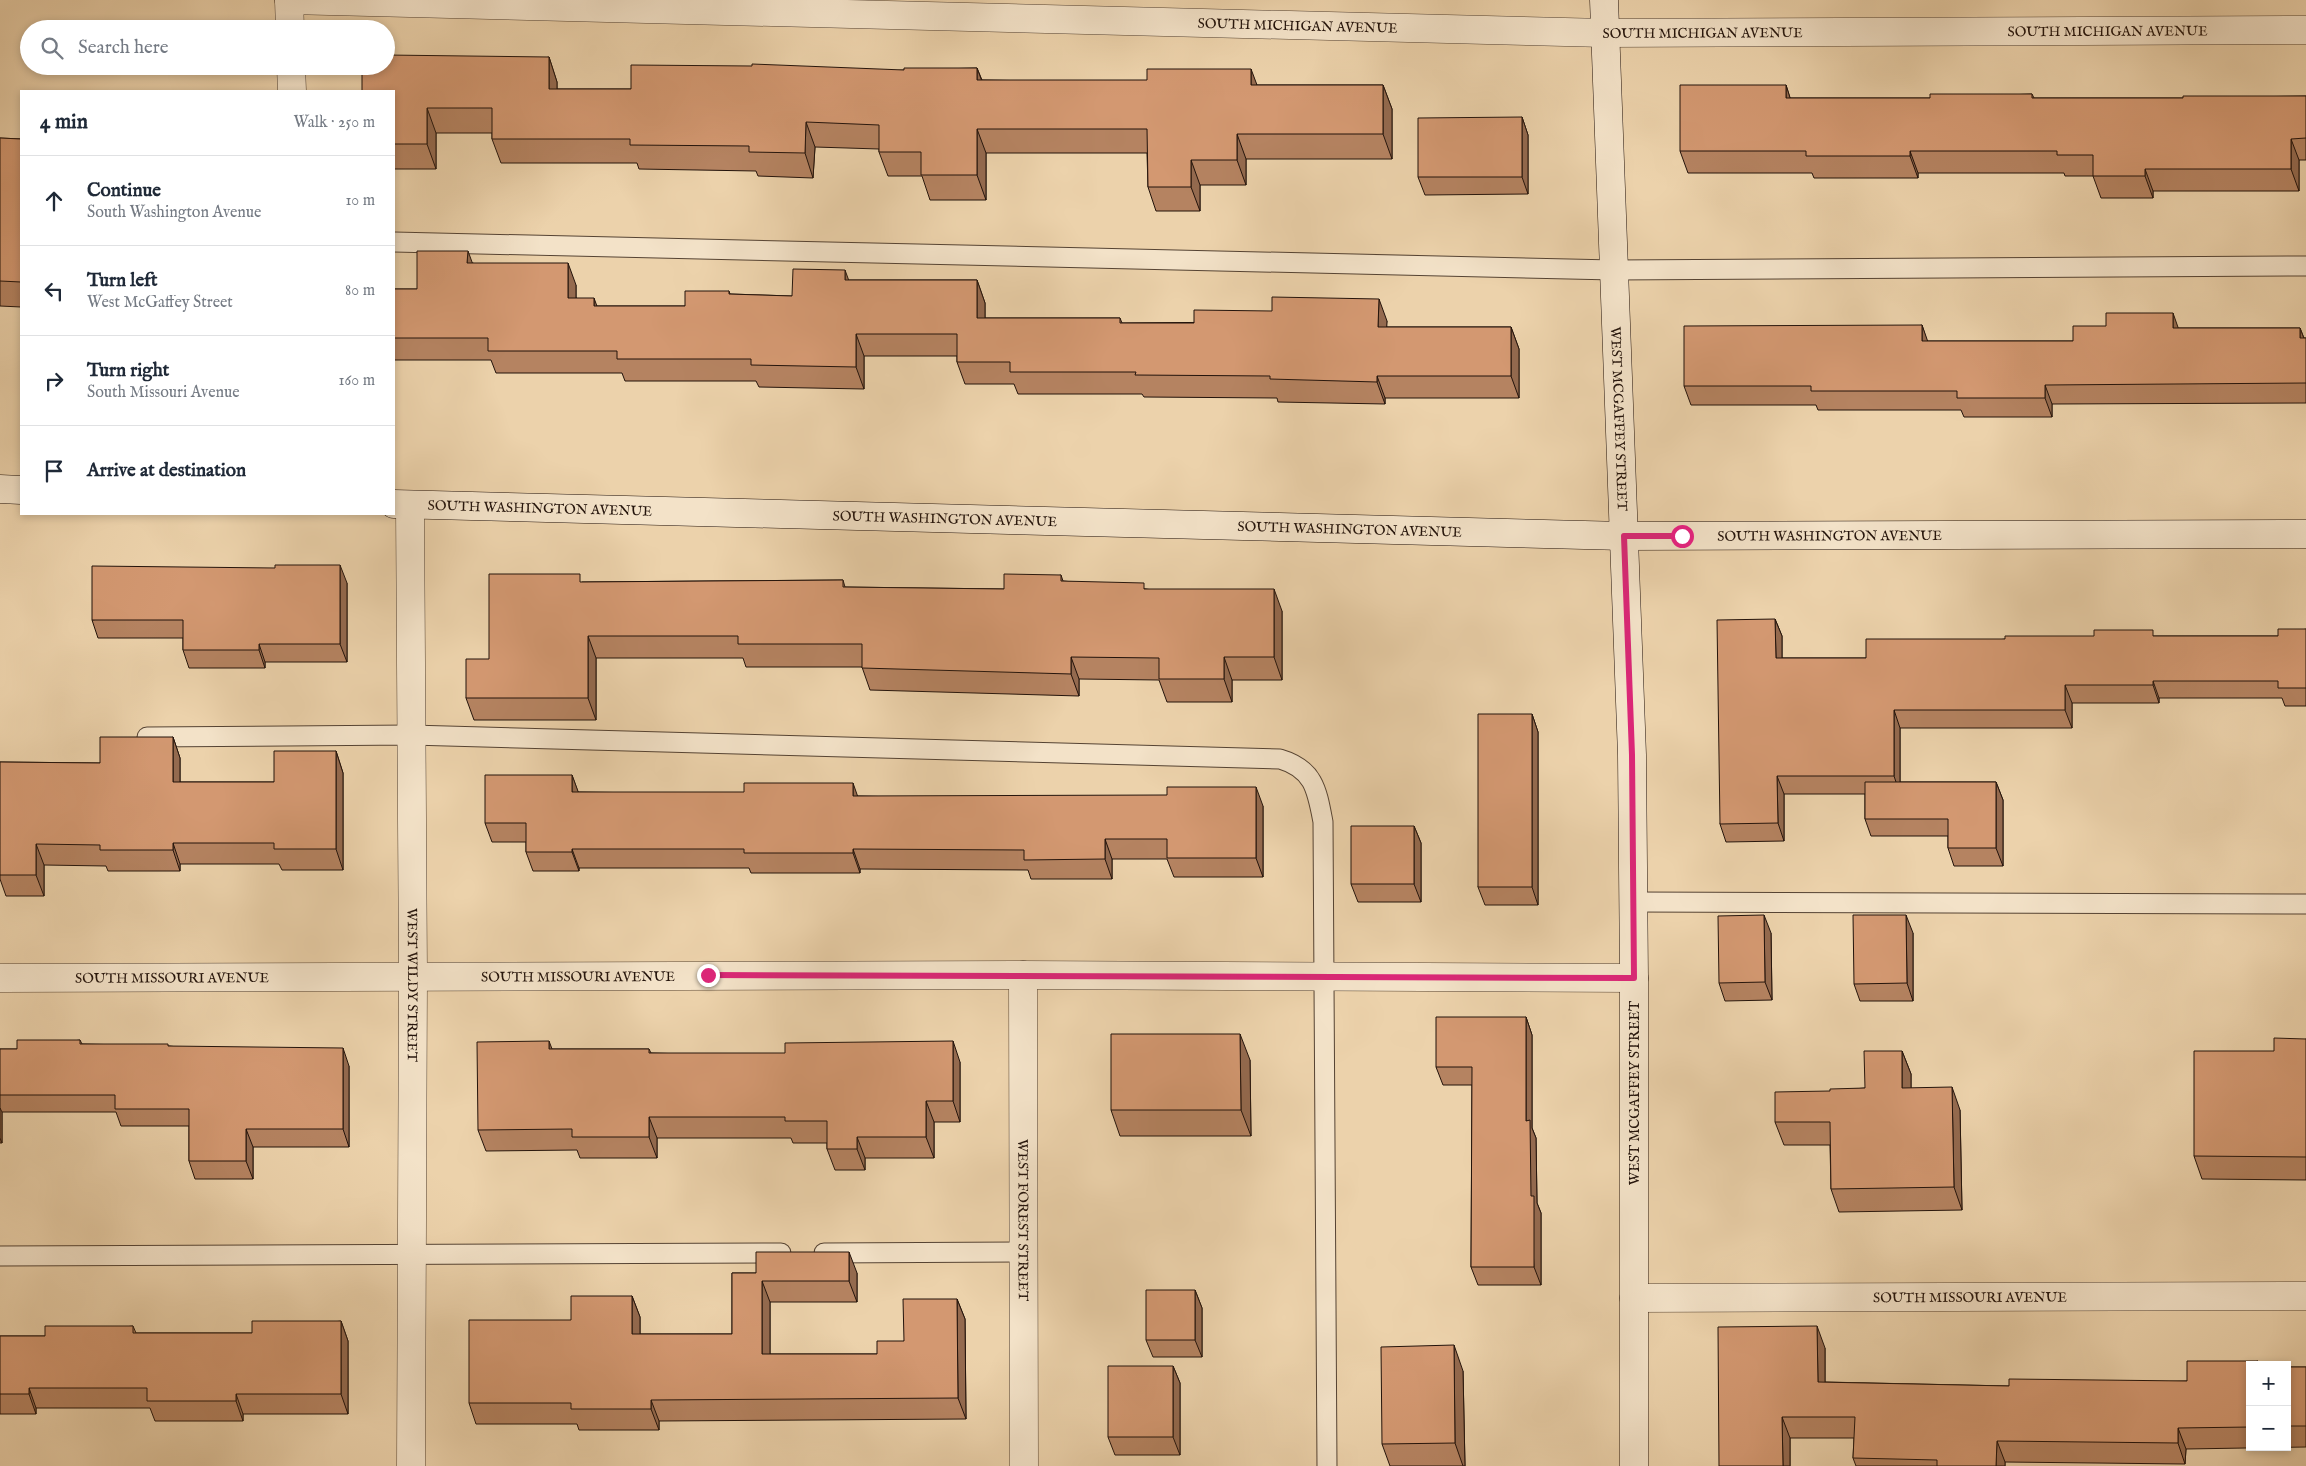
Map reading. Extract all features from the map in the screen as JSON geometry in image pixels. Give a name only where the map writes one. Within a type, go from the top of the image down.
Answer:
[{"type":"street","name":"SOUTH MICHIGAN AVENUE","points":[[289,0],[1604,33],[2306,30]]},
{"type":"street","points":[[289,0],[290,20]]},
{"type":"street","name":"WEST MCGAFFEY STREET","points":[[1604,0],[1631,726],[1634,902],[1634,1466]]},
{"type":"street","points":[[291,75],[292,90]]},
{"type":"street","points":[[0,489],[20,490]]},
{"type":"street","name":"SOUTH WASHINGTON AVENUE","points":[[402,505],[1624,536],[2306,534]]},
{"type":"street","name":"WEST WILDY STREET","points":[[402,505],[411,735],[413,976],[411,1466]]},
{"type":"street","name":"SOUTH MISSOURI AVENUE","points":[[0,978],[1023,975],[1634,978]]},
{"type":"street","name":"WEST FOREST STREET","points":[[1023,975],[1024,1466]]},
{"type":"street","name":"SOUTH MISSOURI AVENUE","points":[[1634,1298],[2306,1296]]},
{"type":"lane","points":[[395,242],[1614,270],[2306,266]]},
{"type":"lane","points":[[126,737],[411,735],[1280,758],[1303,768],[1318,796],[1323,822],[1327,1466]]},
{"type":"lane","points":[[1634,902],[2306,904]]},
{"type":"lane","points":[[0,1256],[1024,1252]]},
{"type":"building","points":[[395,55],[549,57],[549,89],[631,89],[631,65],[752,66],[752,64],[904,70],[904,68],[977,68],[977,80],[1147,80],[1147,69],[1251,69],[1251,85],[1383,85],[1383,134],[1237,134],[1237,160],[1191,160],[1191,187],[1148,187],[1147,129],[977,129],[977,175],[921,175],[921,152],[879,152],[879,125],[806,122],[805,153],[749,152],[749,146],[630,145],[630,139],[492,139],[492,108],[427,108],[427,144],[395,144],[395,90],[362,90],[362,75],[395,75]]},
{"type":"building","points":[[1680,85],[1786,85],[1786,98],[1930,98],[1930,94],[2032,94],[2032,98],[2306,96],[2306,138],[2291,139],[2291,169],[2145,169],[2145,176],[2093,176],[2093,155],[2057,155],[2057,151],[1910,151],[1910,156],[1806,156],[1806,151],[1680,151]]},
{"type":"building","points":[[1522,117],[1522,177],[1418,177],[1418,118]]},
{"type":"building","points":[[0,138],[20,139],[20,282],[0,281]]},
{"type":"building","points":[[417,251],[468,251],[467,263],[568,263],[568,298],[594,298],[594,306],[685,306],[685,291],[729,291],[729,294],[792,296],[793,269],[845,270],[845,280],[977,280],[977,318],[1120,318],[1120,323],[1194,323],[1194,310],[1272,311],[1272,297],[1379,299],[1378,327],[1511,327],[1511,376],[1377,376],[1377,382],[1270,379],[1270,376],[1135,375],[1136,372],[1010,372],[1010,362],[957,362],[957,334],[856,334],[856,367],[751,365],[751,359],[617,359],[617,351],[488,351],[488,338],[395,338],[395,289],[417,289]]},
{"type":"building","points":[[2106,313],[2173,313],[2173,328],[2300,328],[2300,338],[2306,338],[2306,383],[2045,385],[2045,398],[1957,398],[1957,391],[1811,391],[1811,386],[1684,386],[1684,326],[1922,325],[1922,341],[2073,341],[2073,326],[2106,326]]},
{"type":"building","points":[[275,565],[340,565],[340,644],[259,644],[259,650],[183,650],[183,620],[92,620],[92,566],[275,568]]},
{"type":"building","points":[[489,574],[580,574],[580,582],[843,580],[843,587],[1004,589],[1004,574],[1061,575],[1061,581],[1144,583],[1144,589],[1274,589],[1274,657],[1224,657],[1224,679],[1159,679],[1159,658],[1071,657],[1071,674],[862,668],[862,644],[738,644],[738,636],[588,636],[588,698],[466,698],[466,659],[489,659]]},
{"type":"building","points":[[1775,619],[1776,658],[1866,658],[1866,639],[2005,639],[2005,636],[2094,636],[2094,630],[2153,630],[2153,636],[2278,636],[2278,629],[2306,629],[2306,688],[2278,688],[2278,681],[2153,681],[2153,685],[2065,685],[2065,710],[1894,710],[1894,776],[1777,776],[1778,823],[1720,824],[1717,620]]},
{"type":"building","points":[[1478,714],[1532,714],[1532,887],[1478,887]]},
{"type":"building","points":[[100,737],[173,737],[173,782],[274,782],[274,751],[336,751],[336,849],[274,849],[274,843],[173,843],[173,850],[100,850],[100,845],[36,844],[36,875],[0,875],[0,762],[100,763]]},
{"type":"building","points":[[485,775],[572,775],[572,792],[744,792],[744,783],[853,783],[853,796],[1167,795],[1167,787],[1256,787],[1256,858],[1167,858],[1167,839],[1105,839],[1105,859],[1024,860],[1024,850],[853,849],[853,853],[744,853],[744,849],[572,849],[572,852],[526,852],[526,823],[485,823]]},
{"type":"building","points":[[1865,782],[1996,782],[1996,848],[1948,848],[1948,819],[1865,819]]},
{"type":"building","points":[[1351,826],[1414,826],[1414,884],[1351,884]]},
{"type":"building","points":[[1764,915],[1765,982],[1719,983],[1718,916]]},
{"type":"building","points":[[1853,915],[1906,915],[1907,983],[1854,984]]},
{"type":"building","points":[[1436,1017],[1526,1017],[1526,1121],[1530,1120],[1531,1196],[1534,1196],[1534,1267],[1471,1267],[1472,1067],[1436,1067]]},
{"type":"building","points":[[1111,1034],[1240,1034],[1241,1110],[1111,1110]]},
{"type":"building","points":[[2274,1038],[2306,1039],[2306,1157],[2194,1156],[2194,1051],[2274,1051]]},
{"type":"building","points":[[17,1040],[80,1040],[80,1044],[343,1048],[343,1129],[246,1129],[246,1161],[189,1161],[189,1109],[115,1109],[115,1095],[0,1095],[0,1049],[17,1049]]},
{"type":"building","points":[[549,1041],[549,1049],[649,1049],[649,1053],[785,1053],[785,1043],[953,1041],[953,1101],[926,1101],[926,1137],[857,1137],[857,1149],[827,1149],[827,1121],[785,1121],[785,1117],[649,1117],[649,1137],[572,1137],[572,1129],[478,1130],[477,1042]]},
{"type":"building","points":[[1864,1051],[1902,1051],[1902,1088],[1952,1087],[1954,1187],[1831,1189],[1830,1122],[1775,1122],[1775,1092],[1865,1088]]},
{"type":"building","points":[[756,1252],[849,1252],[849,1281],[762,1281],[762,1354],[877,1354],[877,1341],[904,1341],[903,1299],[957,1299],[958,1398],[651,1400],[651,1409],[571,1409],[571,1403],[469,1403],[469,1320],[571,1320],[571,1296],[632,1296],[632,1334],[732,1334],[732,1273],[756,1273]]},
{"type":"building","points":[[1146,1290],[1195,1290],[1195,1340],[1146,1340]]},
{"type":"building","points":[[252,1321],[341,1321],[341,1394],[236,1394],[236,1401],[147,1401],[147,1388],[29,1388],[29,1394],[0,1394],[0,1336],[45,1336],[45,1326],[133,1326],[133,1333],[252,1333]]},
{"type":"building","points":[[1817,1326],[1818,1382],[2009,1386],[2009,1379],[2187,1381],[2187,1361],[2246,1361],[2246,1427],[2178,1428],[2178,1443],[1997,1441],[1996,1466],[1937,1466],[1937,1460],[1853,1458],[1855,1417],[1782,1417],[1783,1466],[1719,1466],[1718,1327]]},
{"type":"building","points":[[1454,1345],[1455,1443],[1382,1444],[1381,1347]]},
{"type":"building","points":[[1108,1366],[1173,1366],[1173,1437],[1108,1437]]},
{"type":"building","points":[[2291,1367],[2306,1367],[2306,1426],[2291,1426]]},
{"type":"route","points":[[708,975],[1634,978],[1632,755],[1624,536],[1682,536]]}]
